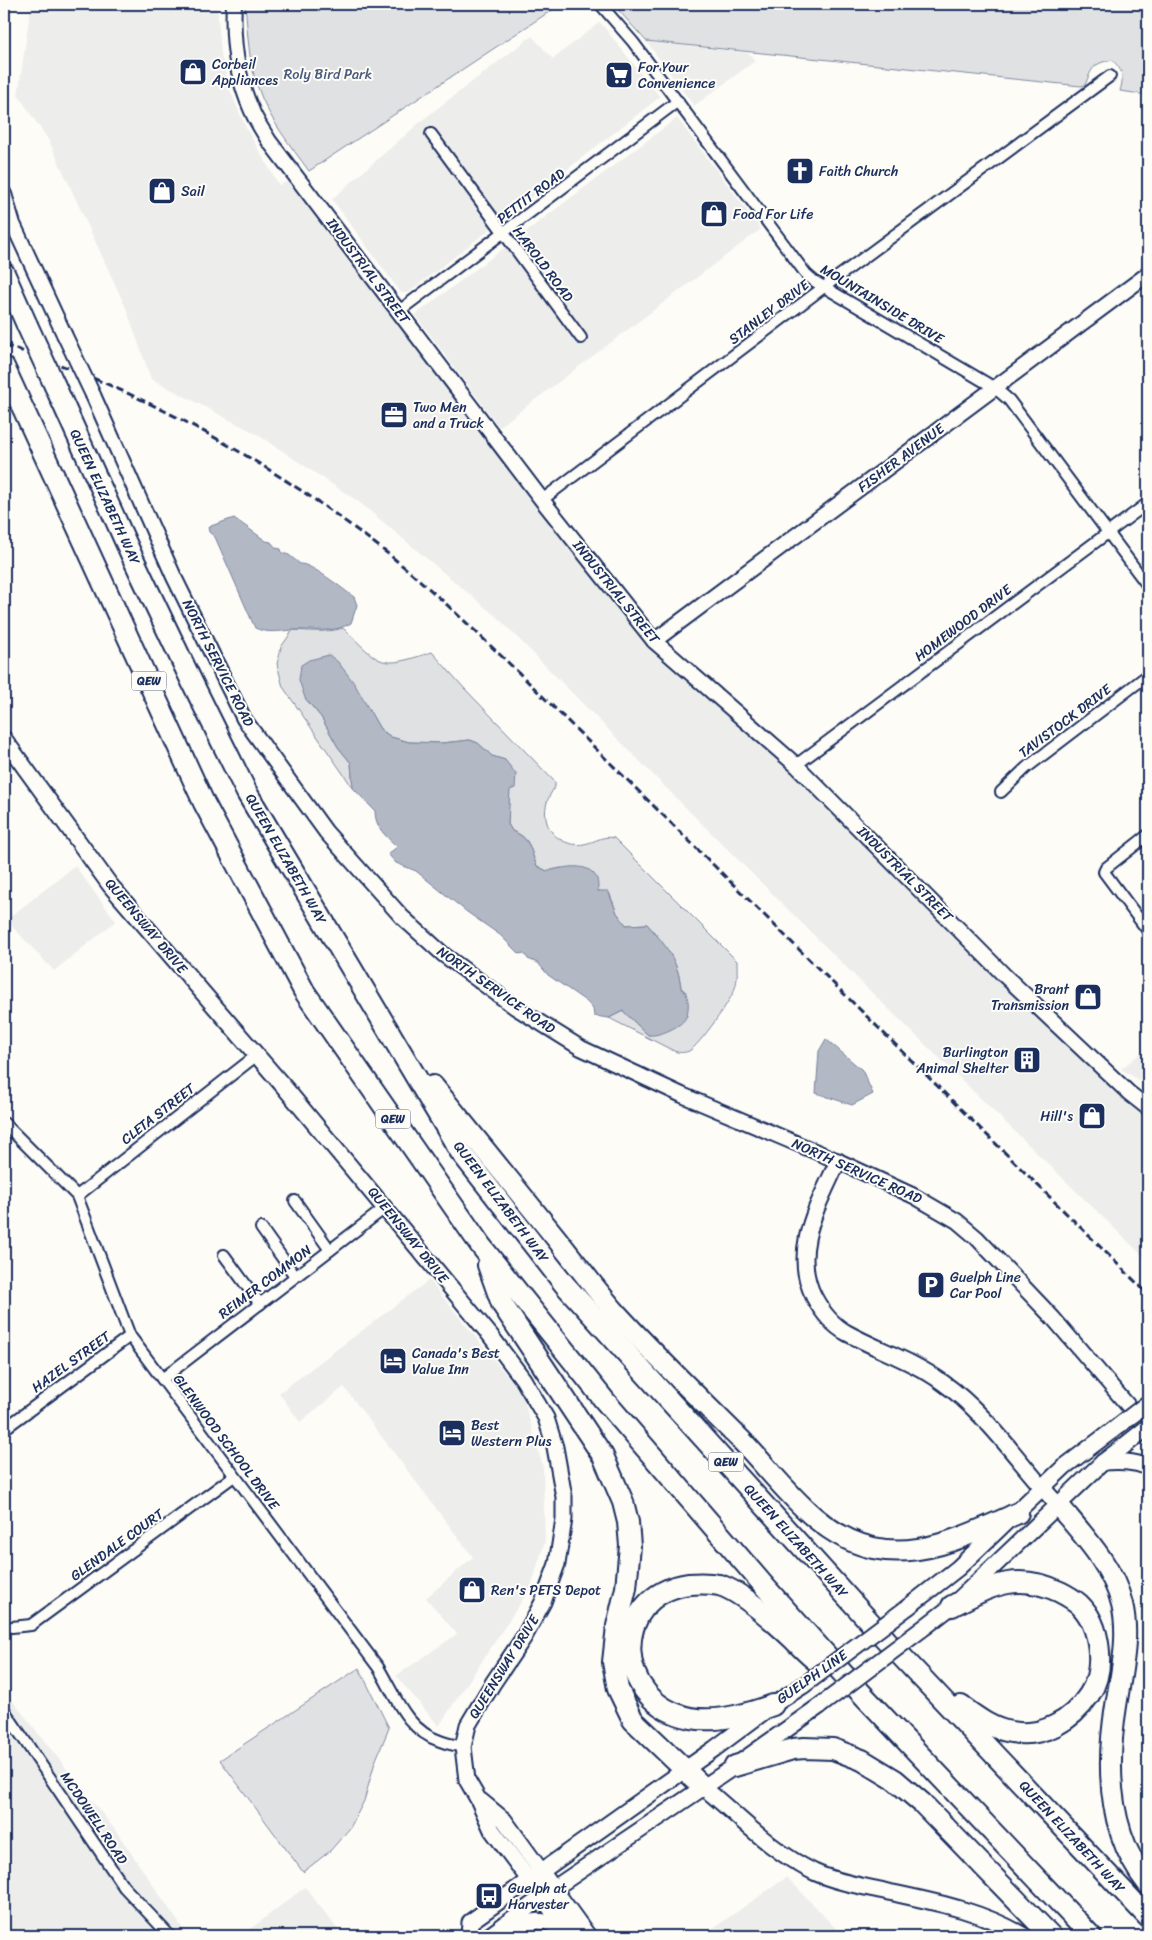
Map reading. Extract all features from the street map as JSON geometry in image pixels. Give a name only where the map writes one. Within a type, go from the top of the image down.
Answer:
[{"type":"highway","name":"QUEEN ELIZABETH WAY","points":[[4,273],[131,554],[247,793],[460,1152],[565,1285],[888,1642],[1148,1917]]},
{"type":"highway","name":"QEW","points":[[4,367],[204,804],[304,991],[481,1246],[605,1401],[759,1580],[846,1677],[1091,1936]]},
{"type":"highway","points":[[352,970],[412,1060],[616,1313],[749,1448],[797,1502],[826,1527],[846,1538],[873,1548],[907,1551],[969,1535],[1018,1513]]},
{"type":"highway","points":[[481,1246],[502,1304],[602,1456],[624,1502],[630,1546],[626,1588],[617,1626],[613,1662],[618,1689],[634,1720],[703,1787]]},
{"type":"highway","points":[[1059,1506],[1086,1538],[1102,1561],[1115,1584],[1122,1605],[1124,1651],[1112,1740],[1112,1799],[1127,1850],[1148,1884]]},
{"type":"highway","points":[[773,1705],[726,1718],[692,1719],[672,1714],[649,1699],[635,1677],[630,1656],[631,1636],[638,1617],[647,1603],[660,1593],[681,1586],[704,1582],[722,1586],[754,1606],[814,1659],[846,1677]]},
{"type":"highway","points":[[888,1642],[960,1705],[983,1722],[1011,1732],[1034,1733],[1051,1728],[1071,1715],[1089,1695],[1097,1675],[1099,1645],[1089,1618],[1079,1604],[1067,1595],[1044,1584],[1008,1583],[983,1591],[952,1606]]},
{"type":"highway","points":[[735,1766],[792,1749],[804,1748],[833,1749],[862,1760],[895,1780],[922,1803],[1052,1936]]},
{"type":"main road","name":"QUEENSWAY DRIVE","points":[[4,739],[110,885],[257,1055],[490,1336],[531,1392],[546,1418],[555,1447],[564,1497],[564,1518],[557,1564],[543,1602],[524,1637],[468,1725],[463,1747],[467,1780],[492,1830],[535,1876],[547,1892]]},
{"type":"main road","points":[[838,1161],[807,1234],[804,1255],[805,1272],[810,1290],[821,1310],[831,1322],[845,1332],[919,1367],[942,1382],[976,1411],[1059,1506]]},
{"type":"main road","name":"GUELPH LINE","points":[[469,1936],[470,1922],[804,1684],[958,1568],[1018,1513],[1064,1467],[1148,1403]]},
{"type":"main road","name":"GUELPH LINE","points":[[491,1936],[547,1892],[735,1766],[821,1705],[952,1606],[1104,1462],[1148,1428]]},
{"type":"main road","points":[[1104,1462],[1140,1463],[1148,1467]]},
{"type":"main road","points":[[703,1787],[760,1838],[783,1854],[815,1872],[850,1884],[947,1904],[986,1916],[1024,1936]]},
{"type":"main road","points":[[547,1892],[570,1936]]},
{"type":"main road","points":[[547,1892],[588,1936]]},
{"type":"main road","points":[[491,1936],[527,1922],[538,1920],[558,1927],[570,1936]]},
{"type":"street","name":"INDUSTRIAL STREET","points":[[234,4],[236,50],[241,79],[252,111],[284,163],[542,500],[654,641],[796,765],[1005,976],[1129,1093],[1148,1108]]},
{"type":"street","name":"MOUNTAINSIDE DRIVE","points":[[600,4],[633,42],[806,274],[824,287],[995,388],[1009,400],[1148,586]]},
{"type":"street","name":"STANLEY DRIVE","points":[[542,500],[824,287],[1110,76]]},
{"type":"street","name":"PETTIT ROAD","points":[[399,311],[678,101]]},
{"type":"street","name":"HAROLD ROAD","points":[[430,134],[580,338]]},
{"type":"street","name":"NORTH SERVICE ROAD","points":[[4,194],[13,224],[93,395],[174,577],[244,719],[326,832],[402,917],[444,955],[515,1007],[581,1048],[682,1095],[838,1161],[936,1208],[957,1221],[977,1238],[1053,1318],[1148,1428]]},
{"type":"street","name":"FISHER AVENUE","points":[[654,641],[1148,274]]},
{"type":"street","name":"HOMEWOOD DRIVE","points":[[796,765],[1148,503]]},
{"type":"street","name":"TAVISTOCK DRIVE","points":[[1001,792],[1026,768],[1148,675]]},
{"type":"street","points":[[1148,835],[1106,868],[1104,872],[1148,931]]},
{"type":"street","name":"CLETA STREET","points":[[77,1196],[257,1055]]},
{"type":"street","name":"GLENWOOD SCHOOL DRIVE","points":[[4,1123],[77,1196],[130,1336],[378,1667],[402,1711],[424,1733],[438,1741],[463,1747]]},
{"type":"street","points":[[295,1201],[330,1250]]},
{"type":"street","name":"REIMER COMMON","points":[[162,1379],[385,1208]]},
{"type":"street","points":[[261,1228],[295,1276]]},
{"type":"street","points":[[224,1255],[260,1304]]},
{"type":"street","name":"HAZEL STREET","points":[[4,1427],[130,1336]]},
{"type":"street","name":"GLENDALE COURT","points":[[12,1627],[31,1625],[234,1476]]},
{"type":"street","name":"MCDOWELL ROAD","points":[[4,1710],[124,1887],[170,1936]]},
{"type":"shaded area","points":[[31,4],[217,4],[221,54],[230,90],[245,126],[279,185],[290,181],[395,321],[636,633],[655,654],[795,776],[1129,1105],[1148,1117],[1148,1261],[864,985],[498,618],[359,502],[255,433],[151,379],[126,308],[49,141],[18,95]]},
{"type":"shaded area","points":[[600,22],[660,97],[408,293],[401,293],[332,199],[426,117],[532,36],[553,59]]},
{"type":"shaded area","points":[[646,41],[749,53],[755,61],[694,106]]},
{"type":"shaded area","points":[[677,118],[761,229],[499,427],[415,315]]},
{"type":"shaded area","points":[[234,518],[266,541],[271,542],[276,548],[281,549],[282,553],[289,555],[300,564],[319,572],[354,597],[357,605],[351,623],[337,629],[323,630],[269,632],[255,628],[215,537],[209,532],[208,527]]},
{"type":"shaded area","points":[[329,655],[338,662],[354,683],[380,729],[391,737],[409,742],[442,743],[470,740],[478,743],[492,756],[505,760],[516,774],[515,788],[510,790],[508,824],[512,831],[527,841],[537,866],[547,871],[575,867],[588,869],[597,879],[598,891],[608,891],[617,913],[626,925],[647,924],[670,953],[677,969],[681,988],[686,994],[688,1001],[687,1013],[680,1024],[664,1033],[648,1035],[623,1011],[609,1018],[594,1016],[593,1009],[587,1002],[548,975],[538,963],[528,959],[524,953],[519,954],[500,935],[467,912],[416,871],[396,863],[388,854],[397,847],[379,827],[375,811],[353,788],[351,763],[338,747],[321,717],[305,698],[299,680],[301,665],[309,660]]},
{"type":"shaded area","points":[[75,866],[116,921],[54,971],[6,920]]},
{"type":"shaded area","points":[[826,1039],[862,1070],[873,1094],[852,1105],[816,1093],[819,1051]]},
{"type":"shaded area","points":[[1148,1047],[1148,1086],[1121,1069]]},
{"type":"shaded area","points":[[429,1280],[522,1394],[543,1467],[545,1541],[531,1587],[439,1726],[396,1676],[457,1634],[426,1598],[473,1557],[344,1387],[300,1422],[279,1393]]},
{"type":"shaded area","points":[[4,1690],[116,1831],[188,1936],[4,1936]]},
{"type":"shaded area","points":[[787,1877],[843,1936],[702,1936]]},
{"type":"shaded area","points":[[305,1887],[343,1936],[241,1936]]},
{"type":"green space","name":"Roly Bird Park","points":[[245,4],[561,4],[309,171],[274,121],[258,88],[250,57]]},
{"type":"green space","points":[[613,4],[1148,4],[1148,95],[1120,91],[1122,74],[1112,60],[1094,67],[1085,85],[1081,86],[646,41]]},
{"type":"green space","points":[[343,628],[374,657],[382,661],[401,661],[432,652],[555,782],[555,787],[546,804],[545,813],[549,828],[553,833],[567,843],[578,845],[606,837],[614,838],[737,961],[737,981],[733,994],[715,1022],[694,1047],[689,1051],[676,1052],[609,1018],[623,1011],[648,1035],[687,1016],[686,992],[681,988],[674,961],[665,946],[647,924],[626,925],[617,913],[609,892],[598,891],[561,868],[547,871],[537,866],[527,841],[512,831],[508,824],[505,760],[492,756],[478,743],[470,740],[442,743],[409,742],[391,737],[380,729],[370,712],[305,698],[321,717],[338,747],[351,763],[353,788],[283,687],[277,664],[281,647],[293,630],[325,631]]},
{"type":"green space","points":[[359,1668],[389,1728],[375,1762],[364,1801],[350,1828],[330,1851],[303,1872],[220,1760]]},
{"type":"railway","points":[[4,345],[56,363],[106,384],[205,432],[299,489],[344,520],[404,567],[453,610],[516,670],[1148,1294]]},
{"type":"place","name":"Corbeil Appliances","points":[[193,72]]},
{"type":"place","name":"For Your Convenience","points":[[619,75]]},
{"type":"place","name":"Faith Church","points":[[800,171]]},
{"type":"place","name":"Sail","points":[[162,191]]},
{"type":"place","name":"Food For Life","points":[[714,214]]},
{"type":"place","name":"Two Men and a Truck","points":[[394,415]]},
{"type":"place","name":"Brant Transmission","points":[[1088,997]]},
{"type":"place","name":"Burlington Animal Shelter","points":[[1027,1060]]},
{"type":"place","name":"Hill's","points":[[1092,1116]]},
{"type":"place","name":"Guelph Line Car Pool","points":[[931,1285]]},
{"type":"place","name":"Canada's Best Value Inn","points":[[393,1361]]},
{"type":"place","name":"Best Western Plus","points":[[452,1433]]},
{"type":"place","name":"Ren's PETS Depot","points":[[472,1590]]},
{"type":"place","name":"Guelph at Harvester","points":[[489,1896]]}]
